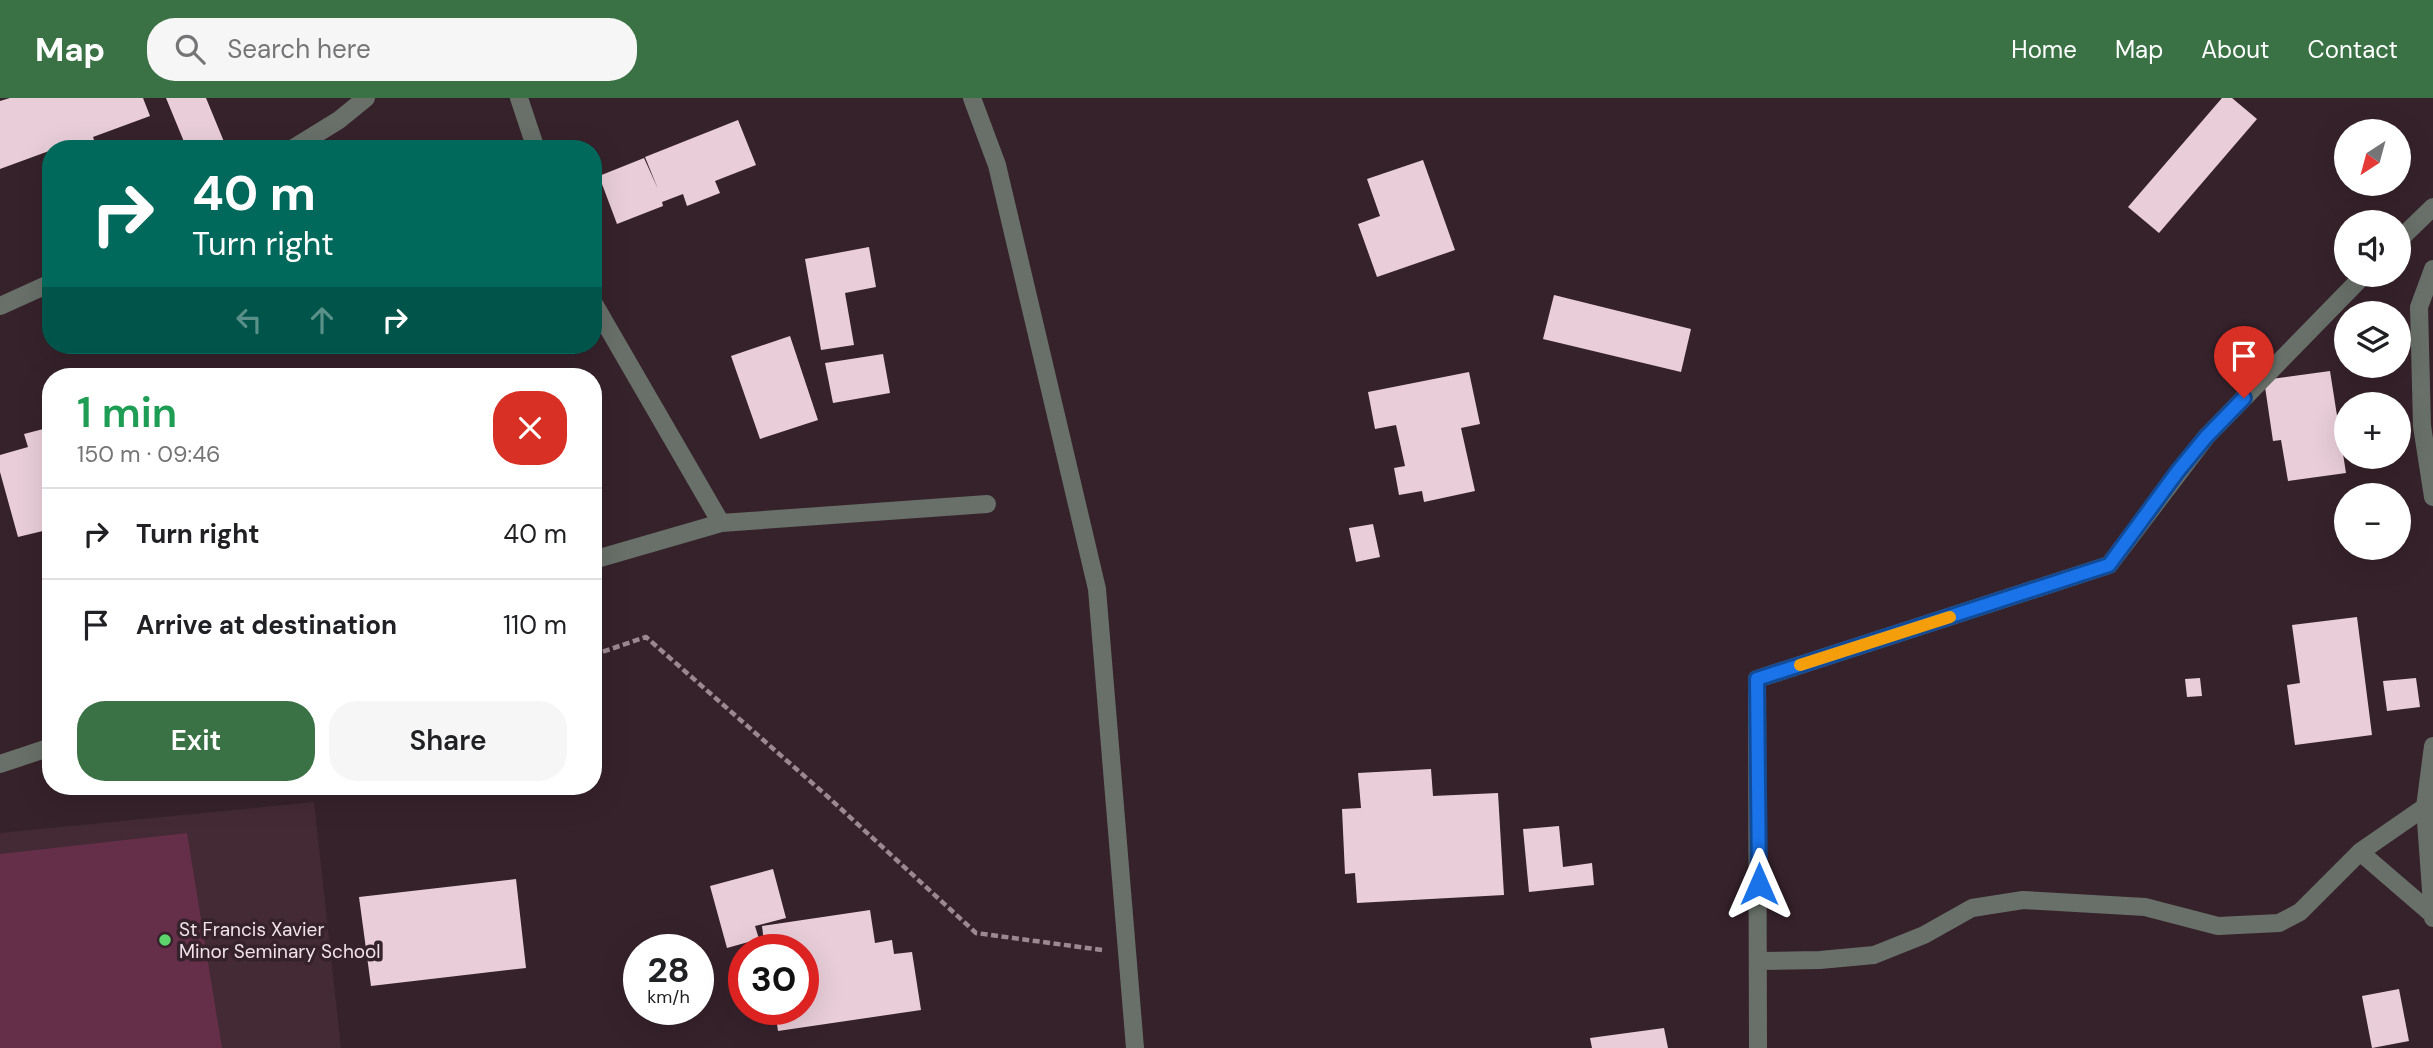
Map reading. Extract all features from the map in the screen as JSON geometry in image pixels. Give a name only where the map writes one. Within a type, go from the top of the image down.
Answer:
[{"type":"street","points":[[307,140],[340,120],[366,98]]},
{"type":"street","points":[[519,98],[533,140]]},
{"type":"street","points":[[972,98],[997,165],[1097,589],[1135,1048]]},
{"type":"street","points":[[2411,228],[2433,207]]},
{"type":"street","points":[[2433,269],[2419,307],[2422,426],[2433,497]]},
{"type":"street","points":[[0,306],[42,287]]},
{"type":"street","points":[[1758,1048],[1757,679],[2109,565],[2206,437],[2352,287]]},
{"type":"street","points":[[602,318],[721,523]]},
{"type":"street","points":[[602,557],[721,523],[987,504]]},
{"type":"street","points":[[2433,746],[2425,807],[2433,916]]},
{"type":"street","points":[[0,764],[42,750]]},
{"type":"street","points":[[1759,961],[1820,960],[1874,955],[1924,936],[1972,908],[2023,900],[2145,907],[2218,926],[2279,923],[2301,912],[2360,852],[2425,807]]},
{"type":"street","points":[[2360,852],[2433,916]]},
{"type":"path","points":[[602,652],[646,637],[827,796],[975,933],[1127,953]]},
{"type":"shaded area","name":"St Francis Xavier Minor Seminary School","points":[[314,802],[341,1048],[0,1048],[0,833]]},
{"type":"shaded area","points":[[187,833],[222,1048],[0,1048],[0,854]]},
{"type":"building","points":[[10,98],[143,98],[150,116],[93,137],[94,140],[42,140],[42,154],[0,169],[0,101]]},
{"type":"building","points":[[166,98],[206,98],[223,140],[183,140]]},
{"type":"building","points":[[2222,98],[2232,98],[2257,119],[2159,233],[2128,207]]},
{"type":"building","points":[[738,120],[756,165],[715,181],[720,193],[687,206],[683,194],[662,202],[663,206],[617,224],[602,184],[602,175],[644,158],[658,189],[645,157]]},
{"type":"building","points":[[1423,160],[1455,250],[1377,277],[1358,224],[1380,216],[1367,179]]},
{"type":"building","points":[[869,247],[876,287],[845,293],[854,345],[821,350],[805,259]]},
{"type":"building","points":[[1554,295],[1691,329],[1681,372],[1543,339]]},
{"type":"building","points":[[790,336],[818,420],[760,439],[731,356]]},
{"type":"building","points":[[883,354],[890,393],[833,403],[825,363]]},
{"type":"building","points":[[2330,371],[2334,396],[2334,469],[2345,469],[2346,473],[2288,481],[2281,440],[2273,441],[2264,380]]},
{"type":"building","points":[[1469,372],[1480,424],[1461,428],[1475,491],[1424,502],[1422,491],[1399,495],[1394,468],[1405,466],[1396,425],[1375,429],[1368,392]]},
{"type":"building","points":[[42,429],[42,531],[18,537],[0,472],[0,455],[28,447],[24,434]]},
{"type":"building","points":[[1373,524],[1380,557],[1356,562],[1349,528]]},
{"type":"building","points":[[2357,617],[2372,735],[2295,745],[2287,685],[2300,683],[2292,625]]},
{"type":"building","points":[[2200,678],[2202,696],[2187,697],[2185,679]]},
{"type":"building","points":[[2416,678],[2420,707],[2387,711],[2383,681]]},
{"type":"building","points":[[1431,769],[1433,796],[1498,793],[1504,895],[1357,903],[1355,873],[1345,874],[1342,809],[1361,808],[1358,773]]},
{"type":"building","points":[[1559,826],[1563,867],[1592,863],[1594,885],[1529,892],[1523,829]]},
{"type":"building","points":[[773,869],[786,918],[755,926],[757,934],[728,934],[727,948],[710,886]]},
{"type":"building","points":[[516,879],[526,968],[371,986],[359,897]]},
{"type":"building","points":[[870,910],[875,943],[892,940],[894,954],[912,952],[921,1010],[819,1025],[819,934],[763,934],[762,926]]},
{"type":"building","points":[[2399,989],[2409,1041],[2372,1048],[2362,996]]},
{"type":"building","points":[[777,1025],[819,1025],[778,1031]]},
{"type":"building","points":[[1664,1028],[1668,1048],[1592,1048],[1590,1038]]},
{"type":"slow traffic","points":[[1800,665],[1950,617]]},
{"type":"place","name":"St Francis Xavier Minor Seminary School","points":[[165,940]]},
{"type":"route","points":[[1759,884],[1757,679],[2109,565],[2178,471],[2244,398]]}]
